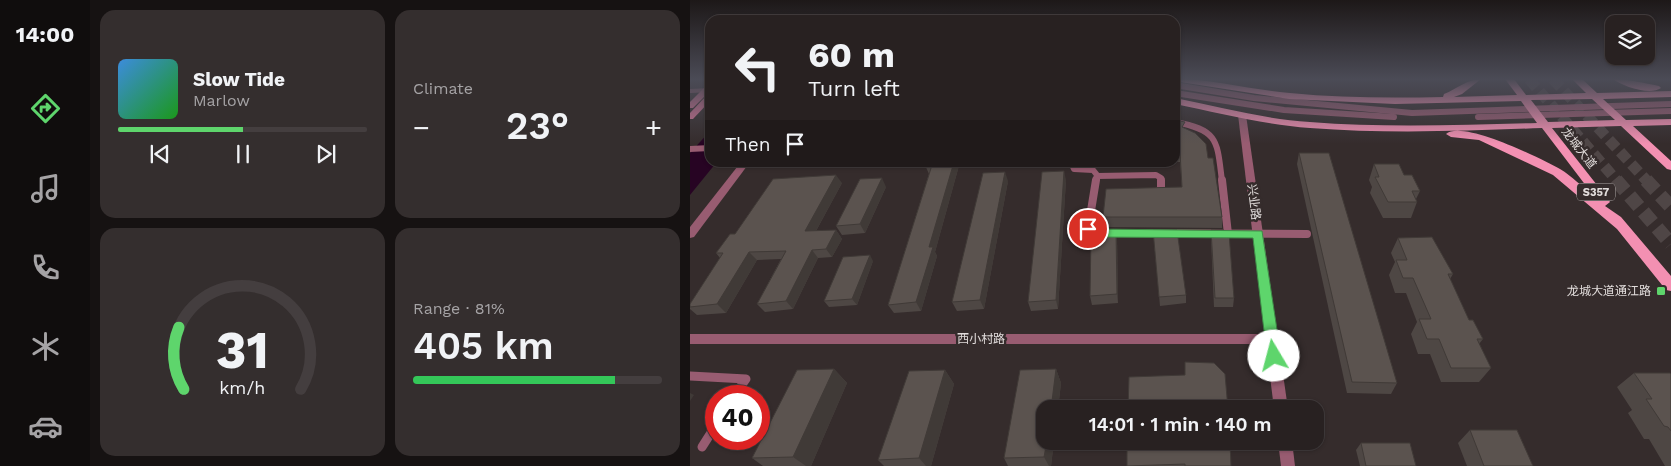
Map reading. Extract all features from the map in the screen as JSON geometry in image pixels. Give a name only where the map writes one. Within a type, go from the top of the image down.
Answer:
[{"type":"main road","points":[[690,116],[702,101]]},
{"type":"main road","points":[[1410,101],[1421,101]]},
{"type":"main road","name":"龙城大道","points":[[1527,101],[1622,226],[1671,286]]},
{"type":"main road","points":[[1598,101],[1671,168]]},
{"type":"main road","points":[[1180,102],[1242,115],[1309,125],[1446,128],[1537,116],[1622,124],[1671,122]]},
{"type":"main road","points":[[1379,127],[1481,137],[1506,147],[1557,172],[1622,226]]},
{"type":"street","name":"兴业路","points":[[1242,115],[1280,400]]},
{"type":"street","points":[[690,148],[705,148]]},
{"type":"street","points":[[690,234],[742,167]]},
{"type":"street","name":"西小村路","points":[[690,339],[1272,338]]},
{"type":"street","points":[[1286,450],[1288,466]]},
{"type":"lane","points":[[1213,101],[1238,106],[1311,113],[1420,117],[1537,116],[1671,104]]},
{"type":"lane","points":[[1280,101],[1384,112],[1537,116]]},
{"type":"lane","points":[[1608,110],[1671,111]]},
{"type":"lane","points":[[1180,123],[1192,126],[1214,136],[1218,146],[1228,234]]},
{"type":"lane","points":[[1072,167],[1074,169],[1093,170],[1097,176],[1088,229],[1094,233],[1307,234]]},
{"type":"lane","points":[[1097,176],[1156,175],[1161,178],[1161,190],[1156,193],[1147,193]]},
{"type":"lane","points":[[1094,194],[1103,194]]},
{"type":"lane","points":[[690,376],[746,379],[742,385]]},
{"type":"lane","points":[[702,448],[705,443]]},
{"type":"shaded area","points":[[705,136],[705,167],[713,167],[690,195],[690,153]]},
{"type":"building","points":[[1180,121],[1185,122],[1182,127],[1195,133],[1206,144],[1208,158],[1213,158],[1222,217],[1103,217],[1106,189],[1182,187]]},
{"type":"building","points":[[1299,153],[1329,153],[1397,383],[1352,382]]},
{"type":"building","points":[[1374,164],[1399,164],[1404,175],[1412,175],[1420,191],[1412,191],[1417,202],[1388,202],[1375,177],[1379,177]]},
{"type":"building","points":[[931,167],[953,167],[929,247],[933,247],[916,302],[888,305]]},
{"type":"building","points":[[1064,171],[1056,300],[1028,302],[1042,172]]},
{"type":"building","points":[[1005,172],[980,300],[952,302],[983,173]]},
{"type":"building","points":[[836,175],[805,231],[836,230],[826,249],[812,250],[786,301],[757,304],[786,251],[749,252],[717,304],[690,307],[690,304],[723,253],[716,253],[730,234],[735,234],[773,179]]},
{"type":"building","points":[[882,178],[860,224],[836,226],[860,179]]},
{"type":"building","points":[[1102,230],[1116,230],[1117,294],[1090,296],[1091,236],[1101,236]]},
{"type":"building","points":[[1153,230],[1177,230],[1186,295],[1159,297]]},
{"type":"building","points":[[1211,230],[1224,230],[1224,233],[1229,233],[1234,298],[1215,298]]},
{"type":"building","points":[[1432,237],[1453,274],[1448,274],[1469,320],[1473,320],[1483,339],[1477,339],[1491,368],[1451,368],[1439,339],[1427,339],[1419,319],[1431,319],[1413,278],[1403,278],[1396,260],[1407,260],[1398,238]]},
{"type":"building","points":[[870,255],[852,299],[824,301],[843,257]]},
{"type":"building","points":[[1185,362],[1214,363],[1225,374],[1227,400],[1128,400],[1129,377],[1185,375]]},
{"type":"building","points":[[834,369],[793,457],[752,458],[756,450],[770,450],[770,423],[797,370]]},
{"type":"building","points":[[1056,369],[1052,400],[1036,400],[1036,450],[1045,450],[1044,457],[1004,458],[1020,370]]},
{"type":"building","points":[[945,370],[919,458],[878,460],[909,371]]},
{"type":"building","points":[[1634,373],[1671,374],[1671,431],[1668,427],[1664,426],[1646,399],[1652,399]]},
{"type":"building","points":[[1470,430],[1517,430],[1533,466],[1484,466]]},
{"type":"building","points":[[1361,443],[1410,443],[1416,466],[1366,466]]},
{"type":"building","points":[[1127,450],[1230,450],[1231,466],[1185,466],[1185,464],[1127,466]]},
{"type":"tunnel","points":[[1548,101],[1617,181]]},
{"type":"tunnel","points":[[1573,101],[1647,181]]},
{"type":"tunnel","points":[[1616,180],[1671,244]]},
{"type":"tunnel","points":[[1646,180],[1671,207]]},
{"type":"place","name":"龙城大道通江路","points":[[1661,291]]},
{"type":"route","points":[[1088,229],[1094,233],[1258,234],[1274,356]]}]
